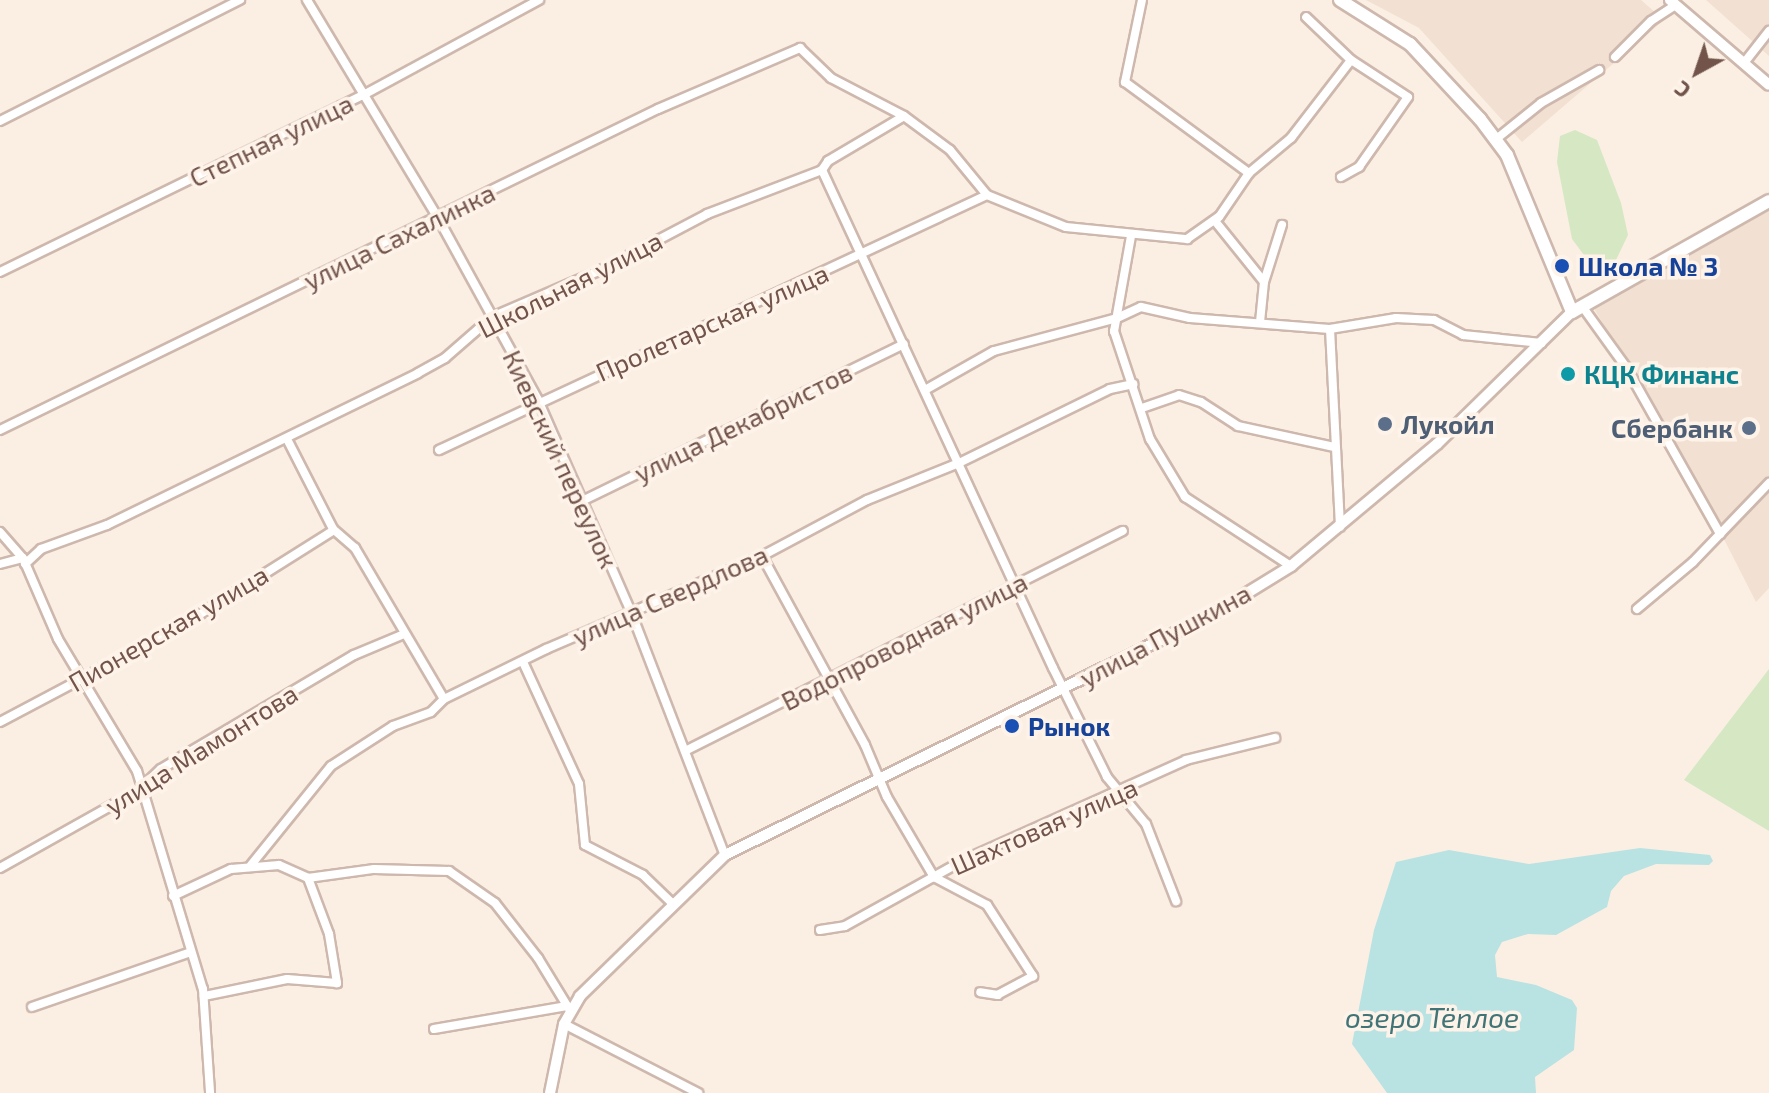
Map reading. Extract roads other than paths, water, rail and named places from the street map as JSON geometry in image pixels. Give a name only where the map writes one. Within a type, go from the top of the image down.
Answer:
[{"type":"main road","points":[[1340,0],[1410,44],[1455,88],[1495,140],[1524,192],[1577,309]]},
{"type":"main road","name":"улица Пушкина","points":[[1577,309],[1769,201]]},
{"type":"street","points":[[0,121],[240,0]]},
{"type":"street","name":"Киевский переулок","points":[[307,0],[438,218],[538,400],[631,612],[725,855]]},
{"type":"street","name":"Степная улица","points":[[0,272],[365,94],[539,0]]},
{"type":"street","points":[[1142,0],[1125,82],[1249,173]]},
{"type":"street","points":[[1615,57],[1673,2],[1769,85]]},
{"type":"street","points":[[1306,17],[1351,60],[1408,97],[1359,167],[1341,177]]},
{"type":"street","points":[[1744,63],[1769,31]]},
{"type":"street","name":"улица Сахалинка","points":[[0,430],[671,103],[800,48],[831,78],[904,116]]},
{"type":"street","points":[[904,116],[950,150],[987,195],[1066,227],[1131,236],[1187,239],[1217,219],[1249,173],[1291,138],[1351,60]]},
{"type":"street","points":[[1495,140],[1541,103],[1599,70]]},
{"type":"street","name":"Школьная улица","points":[[0,564],[24,561],[41,549],[107,525],[287,439],[445,358],[492,317],[601,270],[707,214],[822,170],[828,161],[904,116]]},
{"type":"street","points":[[822,170],[1107,777],[1146,824],[1176,901]]},
{"type":"street","name":"Пролетарская улица","points":[[439,450],[538,400],[862,255],[987,195]]},
{"type":"street","points":[[1217,219],[1264,282]]},
{"type":"street","points":[[1260,322],[1264,282],[1282,225]]},
{"type":"street","points":[[1131,236],[1114,331],[1150,439],[1185,497],[1291,566]]},
{"type":"street","points":[[925,390],[994,351],[1117,318],[1141,307],[1190,318],[1330,329],[1396,318],[1434,320],[1481,338],[1542,343]]},
{"type":"street","points":[[1577,309],[1626,367],[1720,534]]},
{"type":"street","name":"улица Пушкина","points":[[550,1093],[569,1009],[725,855],[1213,614],[1291,566],[1340,528],[1577,309]]},
{"type":"street","points":[[1330,329],[1340,528]]},
{"type":"street","name":"улица Декабристов","points":[[582,501],[904,344]]},
{"type":"street","name":"улица Свердлова","points":[[251,865],[331,766],[393,726],[431,712],[444,699],[631,612],[762,556],[867,500],[959,463],[1110,389],[1133,384]]},
{"type":"street","points":[[1142,408],[1149,402],[1179,395],[1201,402],[1238,426],[1334,447]]},
{"type":"street","points":[[287,439],[334,530],[355,548],[444,699]]},
{"type":"street","points":[[1637,609],[1720,534],[1769,483]]},
{"type":"street","name":"Пионерская улица","points":[[0,722],[183,625],[334,530]]},
{"type":"street","name":"Водопроводная улица","points":[[685,751],[1123,531]]},
{"type":"street","points":[[0,532],[24,561],[58,639],[137,771],[139,790],[204,996],[210,1093]]},
{"type":"street","points":[[762,556],[934,877],[987,905],[1033,976],[998,995],[980,992]]},
{"type":"street","name":"улица Мамонтова","points":[[0,868],[139,790],[161,769],[354,655],[404,634]]},
{"type":"street","points":[[523,662],[579,784],[585,845],[643,875],[674,905]]},
{"type":"street","name":"Шахтовая улица","points":[[820,930],[845,926],[934,877],[1186,760],[1275,738]]},
{"type":"street","points":[[173,896],[251,865],[279,865],[308,878],[374,869],[449,871],[495,903],[538,958],[569,1009],[434,1029]]},
{"type":"street","points":[[204,996],[287,979],[337,983],[329,934],[308,878]]},
{"type":"street","points":[[32,1007],[191,952]]},
{"type":"street","points":[[564,1024],[698,1093]]},
{"type":"water","name":"озеро Тёплое","points":[[1640,848],[1710,855],[1713,861],[1709,865],[1656,864],[1624,876],[1611,891],[1607,907],[1556,935],[1528,934],[1502,942],[1495,955],[1497,977],[1536,985],[1572,1000],[1577,1008],[1574,1050],[1535,1077],[1536,1093],[1387,1093],[1352,1044],[1374,930],[1396,862],[1449,850],[1529,864]]},
{"type":"place","name":"Школа № 3","points":[[1562,266]]},
{"type":"place","name":"КЦК Финанс","points":[[1568,374]]},
{"type":"place","name":"Лукойл","points":[[1385,424]]},
{"type":"place","name":"Сбербанк","points":[[1749,428]]},
{"type":"place","name":"Рынок","points":[[1012,726]]}]
